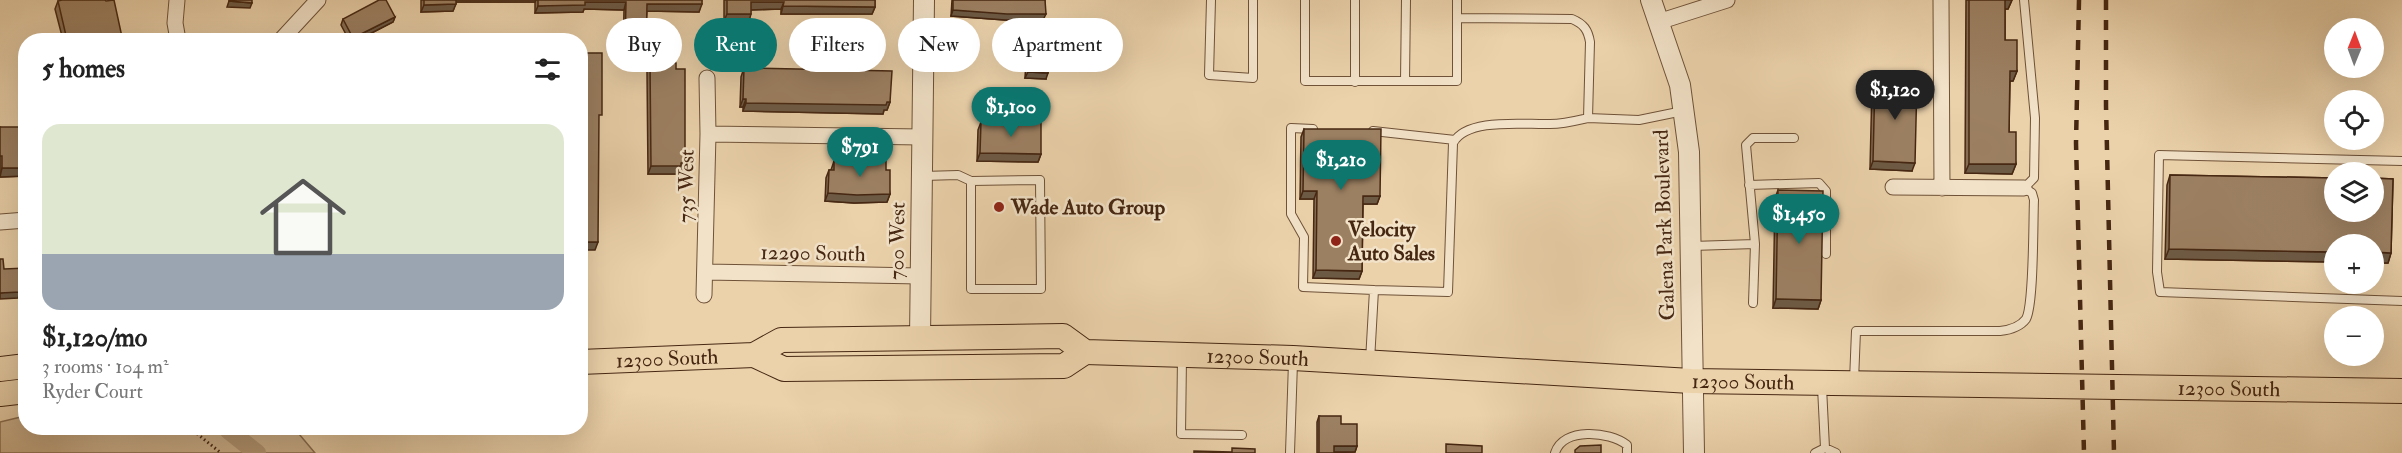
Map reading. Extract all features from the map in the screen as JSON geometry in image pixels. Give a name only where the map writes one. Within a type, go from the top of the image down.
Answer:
[{"type":"main road","name":"12300 South","points":[[588,362],[754,355],[781,340],[1064,336],[1085,352]]},
{"type":"main road","name":"12300 South","points":[[754,355],[784,369],[1064,366],[1085,352],[1293,358],[1691,381],[2402,390]]},
{"type":"main road","points":[[0,369],[18,367]]},
{"type":"main road","points":[[0,394],[18,392]]},
{"type":"street","points":[[177,0],[175,23],[177,33]]},
{"type":"street","points":[[287,33],[318,0]]},
{"type":"street","name":"700 West","points":[[920,338],[924,0]]},
{"type":"street","name":"Galena Park Boulevard","points":[[1651,0],[1680,85],[1689,152],[1691,381],[1694,453]]},
{"type":"street","points":[[1658,22],[1727,0]]},
{"type":"street","points":[[1941,0],[1942,188]]},
{"type":"street","name":"735 West","points":[[704,295],[707,78]]},
{"type":"street","points":[[708,134],[922,137]]},
{"type":"street","points":[[1893,187],[2024,188]]},
{"type":"street","points":[[0,222],[18,221]]},
{"type":"street","name":"12290 South","points":[[705,272],[920,276]]},
{"type":"lane","points":[[1211,0],[1209,75],[1253,78],[1253,0]]},
{"type":"lane","points":[[1305,0],[1305,81],[1354,82],[1457,81],[1457,0]]},
{"type":"lane","points":[[1354,82],[1355,0]]},
{"type":"lane","points":[[1405,81],[1406,0]]},
{"type":"lane","points":[[1854,383],[1856,331],[2000,331],[2021,324],[2026,318],[2030,305],[2034,200],[2032,193],[2024,188],[2034,178],[2035,118],[2024,0]]},
{"type":"lane","points":[[1457,18],[1572,19],[1580,22],[1589,33],[1590,42],[1588,118]]},
{"type":"lane","points":[[1324,129],[1291,128],[1290,214],[1304,237],[1303,287],[1448,292],[1455,140],[1464,131],[1484,126],[1568,123],[1588,118],[1639,120],[1684,111]]},
{"type":"lane","points":[[1369,131],[1455,140]]},
{"type":"lane","points":[[1753,303],[1755,244],[1746,145],[1753,138],[1794,138]]},
{"type":"lane","points":[[2402,161],[2159,155],[2157,272],[2160,292],[2402,301]]},
{"type":"lane","points":[[921,176],[958,175],[971,181],[1040,180],[1041,289],[971,289],[971,181]]},
{"type":"lane","points":[[1749,185],[1819,183],[1826,191],[1826,254]]},
{"type":"lane","points":[[1690,246],[1755,244]]},
{"type":"lane","points":[[1370,362],[1374,290]]},
{"type":"lane","points":[[1182,354],[1181,434],[1242,435]]},
{"type":"lane","points":[[1290,453],[1293,358]]},
{"type":"lane","points":[[1821,383],[1825,448]]},
{"type":"lane","points":[[1555,453],[1558,444],[1569,436],[1606,436],[1619,439],[1627,449]]},
{"type":"lane","points":[[1815,453],[1825,448]]},
{"type":"lane","points":[[1825,448],[1836,453]]},
{"type":"path","points":[[199,435],[221,453]]},
{"type":"shaded area","points":[[18,418],[18,435],[300,435],[315,453],[0,453],[0,422]]},
{"type":"building","points":[[114,0],[121,33],[65,33],[58,1]]},
{"type":"building","points":[[252,0],[252,3],[229,1]]},
{"type":"building","points":[[379,0],[386,0],[395,17],[363,33],[350,33],[343,19]]},
{"type":"building","points":[[424,0],[456,0],[456,4],[424,5]]},
{"type":"building","points":[[538,0],[702,0],[702,4],[647,4],[647,18],[626,18],[626,2],[585,2],[585,5],[538,6]]},
{"type":"building","points":[[727,0],[875,0],[875,7],[783,6],[784,2],[751,2],[751,14],[727,14]]},
{"type":"building","points":[[953,0],[1045,0],[1046,14],[953,10]]},
{"type":"building","points":[[1969,0],[2005,0],[2005,40],[2017,40],[2017,71],[2010,71],[2009,132],[2016,132],[2016,164],[1969,164]]},
{"type":"building","points":[[588,53],[602,53],[598,242],[588,242]]},
{"type":"building","points":[[682,69],[685,69],[685,162],[681,163],[681,166],[651,166],[650,72],[682,72]]},
{"type":"building","points":[[777,69],[789,69],[789,72],[892,71],[890,102],[886,105],[746,103],[746,99],[743,99],[744,72],[777,72]]},
{"type":"building","points":[[1875,78],[1917,80],[1915,163],[1873,161]]},
{"type":"building","name":"Wade Auto Group","points":[[981,122],[1041,122],[1041,154],[980,153]]},
{"type":"building","points":[[0,127],[18,127],[18,168],[2,168],[2,156],[0,156]]},
{"type":"building","name":"Velocity Auto Sales","points":[[1304,129],[1381,129],[1380,196],[1363,196],[1362,271],[1316,270],[1317,191],[1303,191]]},
{"type":"building","points":[[834,161],[886,161],[886,170],[890,170],[890,194],[828,193],[829,170],[834,170]]},
{"type":"building","points":[[2170,175],[2324,178],[2324,222],[2384,222],[2384,179],[2393,179],[2391,253],[2384,253],[2384,234],[2324,234],[2324,252],[2169,249]]},
{"type":"building","points":[[1778,190],[1823,191],[1821,300],[1776,299]]},
{"type":"building","points":[[0,259],[3,259],[4,269],[18,268],[18,292],[0,293]]},
{"type":"building","points":[[1319,416],[1341,416],[1341,424],[1357,424],[1357,446],[1334,446],[1334,453],[1319,453]]},
{"type":"building","points":[[1446,444],[1482,446],[1482,453],[1446,453]]},
{"type":"building","points":[[1601,445],[1601,453],[1575,453],[1580,446]]},
{"type":"building","points":[[1232,448],[1255,449],[1255,453],[1194,453],[1194,451],[1232,452]]},
{"type":"waterway","points":[[234,435],[257,453]]},
{"type":"railway","points":[[2079,0],[2076,143],[2084,453]]},
{"type":"railway","points":[[2106,0],[2106,106],[2114,453]]},
{"type":"place","name":"Wade Auto Group","points":[[999,207]]},
{"type":"place","name":"Velocity Auto Sales","points":[[1336,241]]}]
